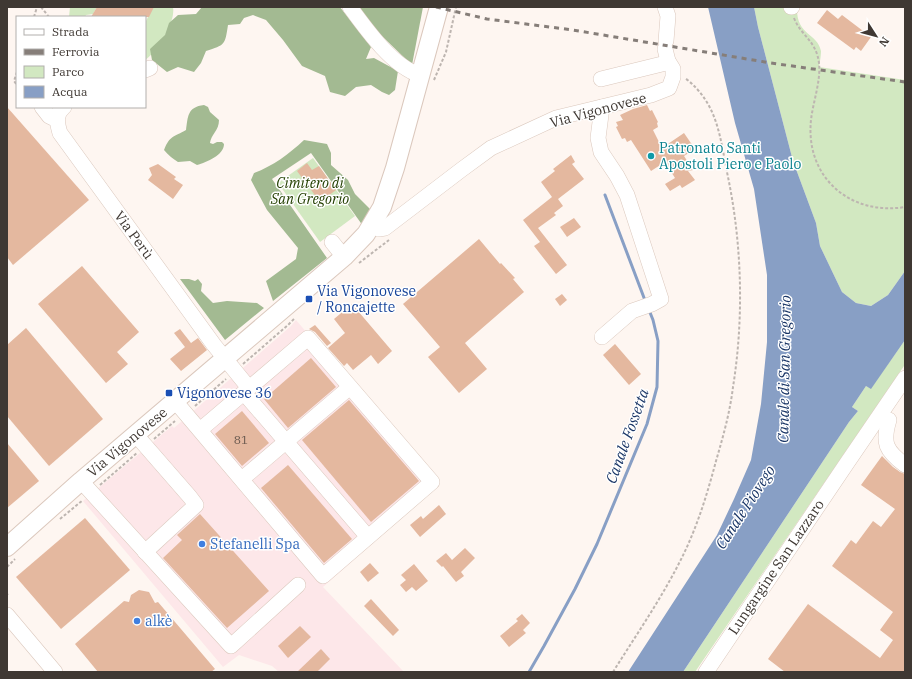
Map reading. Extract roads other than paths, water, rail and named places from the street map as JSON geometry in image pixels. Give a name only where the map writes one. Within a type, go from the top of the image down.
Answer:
[{"type":"main road","name":"Via Vigonovese","points":[[8,557],[88,485],[142,442],[175,401],[232,367],[349,262],[360,242],[372,226],[386,197],[439,7]]},
{"type":"street","points":[[350,7],[366,29],[386,52],[412,73],[420,75]]},
{"type":"street","name":"Via Vigonovese","points":[[372,226],[379,229],[385,228],[396,221],[491,148],[556,118],[652,96],[670,88],[673,77],[668,55],[668,16],[665,7]]},
{"type":"street","points":[[600,79],[662,64],[668,55]]},
{"type":"street","points":[[602,107],[598,138],[601,152],[617,176],[629,202],[661,300],[632,311],[602,337]]},
{"type":"street","points":[[43,108],[49,116],[60,113]]},
{"type":"street","name":"Via Perù","points":[[60,113],[60,133],[232,367],[246,391],[285,441],[368,537]]},
{"type":"street","points":[[332,242],[349,262]]},
{"type":"street","points":[[175,401],[323,576],[432,482],[308,338],[200,430]]},
{"type":"street","name":"Lungargine San Lazzaro","points":[[706,672],[846,463],[905,378]]},
{"type":"street","points":[[242,479],[350,387]]},
{"type":"street","points":[[889,420],[885,434],[889,451],[894,457],[905,465]]},
{"type":"street","points":[[142,442],[196,505],[145,552]]},
{"type":"street","points":[[88,485],[145,552],[231,646],[298,585]]},
{"type":"street","points":[[7,615],[55,672]]},
{"type":"water","points":[[708,7],[754,7],[793,161],[816,223],[820,246],[842,292],[856,303],[871,306],[888,295],[905,271],[905,340],[871,389],[866,386],[852,407],[858,411],[849,422],[683,672],[628,672],[717,535],[751,460],[761,404],[767,342],[767,275],[754,189],[735,123]]},
{"type":"waterway","name":"Canale Fossetta","points":[[605,195],[646,303]]},
{"type":"waterway","name":"Canale Fossetta","points":[[529,672],[575,589],[597,544],[647,424],[657,387],[658,341],[649,310]]},
{"type":"railway","points":[[436,7],[487,19],[573,30],[771,63],[905,82]]},
{"type":"place","name":"Patronato Santi Apostoli Piero e Paolo","points":[[651,156]]},
{"type":"place","name":"Via Vigonovese / Roncajette","points":[[309,299]]},
{"type":"place","name":"Vigonovese 36","points":[[169,393]]},
{"type":"place","name":"Stefanelli Spa","points":[[202,544]]},
{"type":"place","name":"alkè","points":[[137,621]]},
{"type":"park label","name":"Cimitero di San Gregorio","points":[[310,192]]},
{"type":"water label","name":"Canale di San Gregorio","points":[[784,369]]},
{"type":"water label","name":"Canale Piovego","points":[[745,507]]}]
